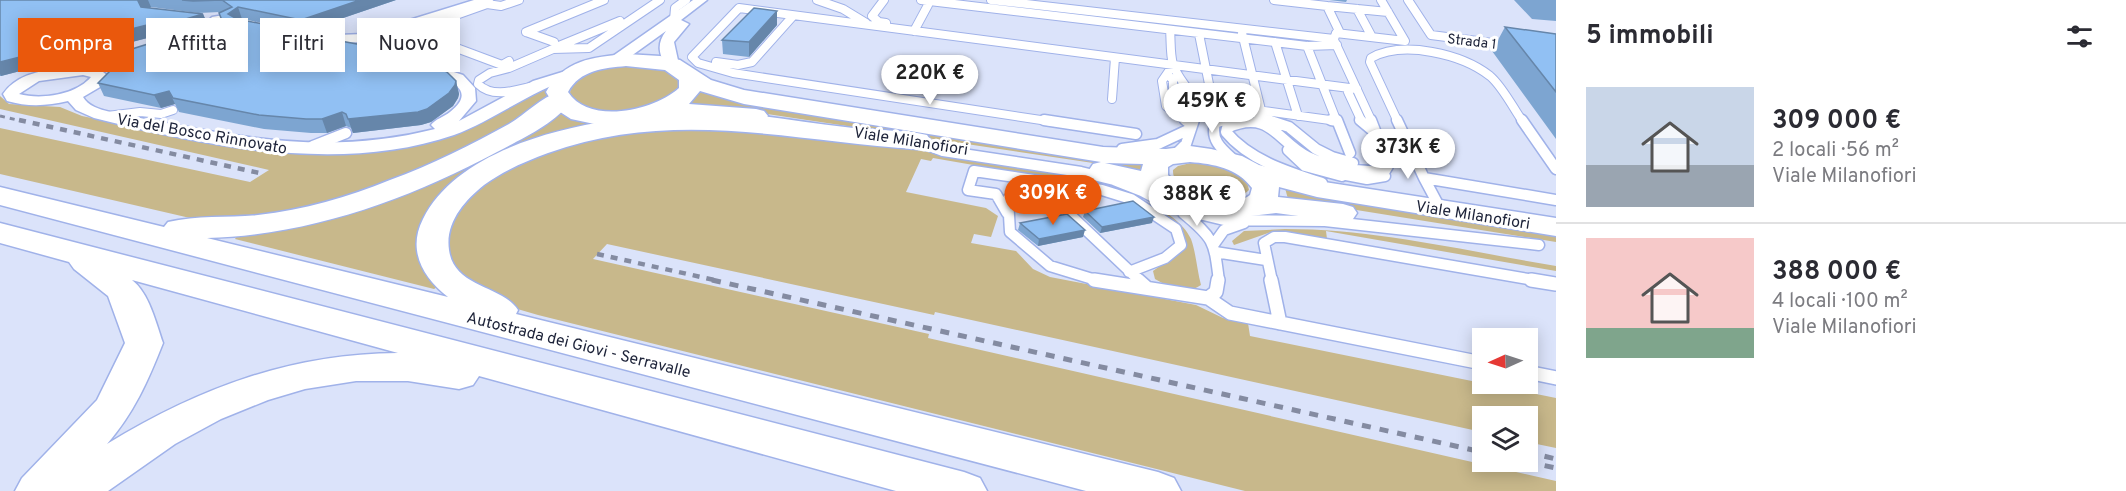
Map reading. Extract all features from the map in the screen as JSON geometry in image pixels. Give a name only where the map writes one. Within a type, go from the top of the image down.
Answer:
[{"type":"highway","points":[[132,229],[206,229],[255,226],[341,209],[393,192],[527,125],[556,87]]},
{"type":"highway","points":[[585,345],[468,294],[451,283],[438,267],[433,252],[432,238],[435,226],[457,193],[487,170],[536,147],[566,138],[598,131],[664,123],[750,123],[828,134],[917,133]]},
{"type":"highway","name":"Autostrada dei Giovi - Serravalle","points":[[0,196],[1158,491]]},
{"type":"highway","points":[[0,233],[962,491]]},
{"type":"highway","points":[[38,491],[112,410],[144,343],[135,315],[123,290],[70,251]]},
{"type":"highway","points":[[75,491],[145,441],[219,403],[299,376],[350,368],[382,366],[440,370],[684,436],[962,491]]},
{"type":"main road","name":"Viale Milanofiori","points":[[1550,240],[1318,209],[1276,205],[1249,214],[1233,209],[1212,207],[1191,202],[1173,194],[1167,196],[1121,173],[917,133],[744,97],[721,91],[681,72],[646,60],[615,61],[591,66],[556,87],[577,112],[602,118],[640,116],[660,111],[726,112],[917,133],[1103,156],[1206,155],[1317,189],[1440,208],[1550,240]]},
{"type":"main road","name":"Viale Milanofiori","points":[[660,111],[687,96],[690,90],[681,72]]},
{"type":"main road","points":[[1167,196],[1154,174],[1156,164],[1170,156]]},
{"type":"main road","points":[[1245,168],[1266,188],[1266,196],[1249,214]]},
{"type":"street","points":[[429,18],[473,2],[487,0]]},
{"type":"street","name":"Viale Milanofiori","points":[[615,61],[701,0]]},
{"type":"street","points":[[681,72],[665,48],[668,35],[712,0]]},
{"type":"street","points":[[227,18],[248,19],[242,26],[204,26],[227,18]]},
{"type":"street","points":[[0,82],[61,72]]},
{"type":"street","points":[[94,72],[100,76]]},
{"type":"street","points":[[45,75],[6,92],[13,98],[30,102],[75,94],[94,85],[100,76],[106,72]]},
{"type":"street","name":"Via del Bosco Rinnovato","points":[[375,146],[407,138],[452,119],[461,112],[469,98],[469,91],[463,82],[440,72]]},
{"type":"street","name":"Via del Bosco Rinnovato","points":[[75,94],[75,99],[82,109],[107,116],[247,144],[292,149],[334,149],[375,146],[444,133],[556,87]]},
{"type":"lane","points":[[519,0],[501,6],[487,4],[411,31],[502,65],[554,42],[526,32],[604,0]]},
{"type":"lane","points":[[548,51],[557,48],[589,48],[660,0]]},
{"type":"lane","points":[[674,20],[675,8],[686,0]]},
{"type":"lane","points":[[884,0],[872,16],[879,22],[914,31],[1322,84],[1353,90]]},
{"type":"lane","points":[[921,0],[1307,46],[1337,39]]},
{"type":"lane","points":[[991,0],[1241,30],[1337,39],[1372,37],[1405,41],[1381,0]]},
{"type":"lane","points":[[1274,0],[1388,12]]},
{"type":"lane","name":"Strada 1","points":[[1408,0],[1431,35],[1513,45]]},
{"type":"lane","points":[[821,1],[868,25]]},
{"type":"lane","points":[[821,1],[837,2],[857,13],[868,25]]},
{"type":"lane","points":[[821,1],[825,9],[850,23]]},
{"type":"lane","points":[[1018,12],[1020,4]]},
{"type":"lane","points":[[914,31],[928,5]]},
{"type":"lane","points":[[1327,6],[1353,90],[1359,119],[1378,135],[1386,167]]},
{"type":"lane","points":[[896,27],[739,8],[692,57],[694,61],[716,69],[1136,134]]},
{"type":"lane","points":[[1357,9],[1372,37]]},
{"type":"lane","points":[[1103,22],[1105,13]]},
{"type":"lane","points":[[696,52],[702,59],[711,61],[746,64],[752,62],[793,15]]},
{"type":"lane","points":[[556,87],[494,92],[482,89],[478,84],[484,76],[621,21],[632,19]]},
{"type":"lane","points":[[917,133],[942,124],[1108,149],[1150,146],[1172,139],[1189,124],[1197,110],[1173,65],[1170,30]]},
{"type":"lane","points":[[1241,30],[1259,114]]},
{"type":"lane","points":[[1199,34],[1212,104],[1288,122],[1300,128],[1324,148],[1345,158],[1374,167]]},
{"type":"lane","points":[[1275,42],[1298,116]]},
{"type":"lane","points":[[1307,46],[1350,153]]},
{"type":"lane","points":[[1440,208],[1370,62],[1371,58],[1380,51],[1424,51],[1448,56],[1485,72],[1492,78],[1556,169]]},
{"type":"lane","points":[[1112,99],[1115,57]]},
{"type":"lane","points":[[1173,65],[1162,81],[1167,106],[1189,124]]},
{"type":"lane","points":[[1173,111],[1174,99],[1187,94]]},
{"type":"lane","points":[[1170,156],[1186,144],[1189,124],[1187,94]]},
{"type":"lane","points":[[107,116],[140,112],[161,114],[176,111],[171,123],[173,130]]},
{"type":"lane","points":[[1245,168],[1216,142],[1213,135],[1215,123],[1259,114],[1336,121]]},
{"type":"lane","points":[[1223,120],[1258,120],[1275,124],[1287,130],[1302,148],[1333,162],[1374,167],[1383,164],[1386,167]]},
{"type":"lane","points":[[1386,167],[1347,174],[1300,153],[1276,131],[1256,124],[1232,125],[1226,132],[1231,141],[1250,153],[1311,179],[1374,192],[1410,204]]},
{"type":"lane","points":[[292,149],[313,146],[346,133]]},
{"type":"lane","points":[[1284,138],[1293,158],[1308,168],[1370,180],[1386,167]]},
{"type":"lane","points":[[1009,216],[996,194],[968,190],[974,171],[1102,190],[1131,199],[1176,229],[1180,245],[1165,258],[1129,272]]},
{"type":"lane","points":[[1424,178],[1556,200]]},
{"type":"lane","points":[[1147,288],[1047,193],[1019,190],[1008,199],[1010,232],[1050,266],[1102,282],[1208,298],[1230,313],[1472,361]]},
{"type":"lane","points":[[1167,196],[1199,226],[1214,248],[1219,284],[1216,292],[1208,298]]},
{"type":"lane","points":[[1214,248],[1224,230],[1249,214]]},
{"type":"lane","points":[[1280,323],[1264,243],[1274,237],[1285,237],[1556,284]]},
{"type":"lane","points":[[1214,248],[1266,260]]},
{"type":"lane","points":[[1538,374],[1556,378]]},
{"type":"shaded area","points":[[627,64],[667,71],[678,80],[680,88],[668,102],[620,113],[592,110],[571,99],[570,90],[580,77],[599,69]]},
{"type":"shaded area","points":[[551,81],[549,101],[540,109],[408,180],[304,213],[203,221],[0,174],[0,128],[250,182],[269,170],[0,109],[0,96],[9,104],[60,107],[82,116],[242,149],[287,154],[344,153],[421,141]]},
{"type":"shaded area","points":[[700,88],[735,100],[1120,164],[1146,165],[1144,172],[753,112],[696,107],[687,103]]},
{"type":"shaded area","points":[[556,110],[603,126],[448,194],[441,285],[434,289],[235,239],[237,236],[287,227]]},
{"type":"shaded area","points":[[779,128],[1075,176],[1075,178],[1105,186],[1157,207],[1183,227],[1193,244],[1201,285],[1184,290],[1155,279],[1153,271],[1185,248],[1178,229],[1094,186],[933,158],[931,161],[921,159],[906,192],[986,208],[998,216],[991,237],[974,234],[971,243],[1016,251],[1033,269],[1050,277],[1196,305],[1223,318],[1248,323],[1250,336],[1472,381],[1472,394],[1536,394],[1556,398],[1556,448],[1538,444],[1538,406],[1472,406],[1472,430],[935,312],[934,315],[607,244],[593,259],[929,334],[928,338],[1472,462],[1472,472],[1516,472],[1556,481],[1556,491],[1245,491],[538,315],[504,305],[451,272],[443,230],[469,190],[541,150],[637,130]]},
{"type":"shaded area","points":[[1195,162],[1219,165],[1236,172],[1242,176],[1249,190],[1230,198],[1217,198],[1204,196],[1182,187],[1175,179],[1173,170],[1178,166]]},
{"type":"shaded area","points":[[1285,188],[1556,232],[1556,242],[1288,199]]},
{"type":"shaded area","points":[[1319,230],[1353,233],[1421,242],[1556,266],[1556,271],[1326,231],[1327,239],[1271,232],[1234,245],[1232,241],[1244,231]]},
{"type":"building","points":[[0,0],[139,0],[141,7],[203,14],[189,18],[146,18],[146,25],[134,28],[134,18],[18,18],[18,57],[0,62]]},
{"type":"building","points":[[222,0],[360,0],[307,18],[291,18],[238,7],[228,14],[235,18],[221,18],[219,13],[232,7]]},
{"type":"building","points":[[754,8],[777,11],[749,42],[722,40]]},
{"type":"building","points":[[248,21],[260,23],[260,72],[345,72],[345,42],[357,44],[357,72],[447,72],[456,81],[449,93],[427,109],[418,112],[348,119],[342,112],[322,119],[259,115],[173,98],[169,91],[154,95],[98,83],[109,72],[134,72],[134,48],[146,45],[146,72],[248,72]]},
{"type":"building","points":[[1505,27],[1556,34],[1556,92]]},
{"type":"building","points":[[1133,201],[1154,217],[1102,227],[1085,211]]},
{"type":"building","points":[[1067,214],[1085,230],[1039,239],[1020,223]]},
{"type":"railway","points":[[0,116],[26,122]]},
{"type":"railway","points":[[19,120],[264,174]]},
{"type":"railway","points":[[597,254],[719,281]]},
{"type":"railway","points":[[712,280],[1472,450]]},
{"type":"railway","points":[[1538,455],[1556,459]]},
{"type":"railway","points":[[1538,464],[1556,468]]}]
